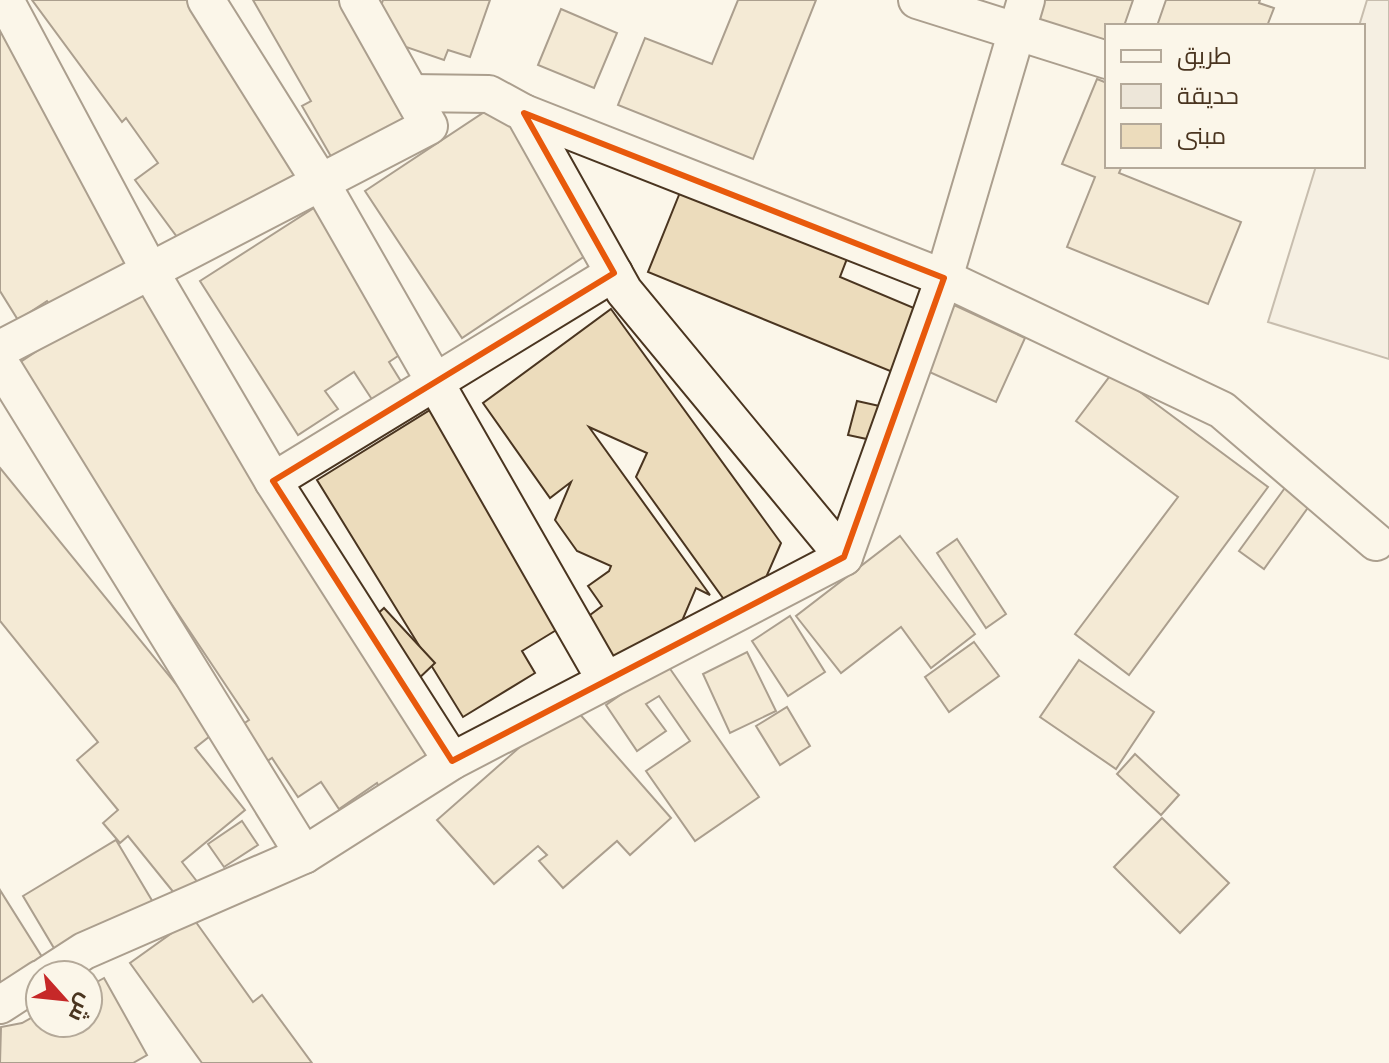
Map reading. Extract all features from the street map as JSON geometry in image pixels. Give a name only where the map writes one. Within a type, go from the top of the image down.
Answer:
[{"type":"street","points":[[5,0],[151,273],[273,481],[452,761]]},
{"type":"street","points":[[206,0],[321,183],[606,681]]},
{"type":"street","points":[[0,349],[429,126],[358,0]]},
{"type":"street","points":[[917,0],[1022,16],[1105,59]]},
{"type":"street","points":[[72,959],[304,855],[452,761],[844,557],[944,278],[1022,16]]},
{"type":"street","points":[[411,93],[489,94],[524,113],[944,278],[1222,410],[1376,542]]},
{"type":"street","points":[[524,113],[624,291],[844,557]]},
{"type":"street","points":[[273,481],[614,273]]},
{"type":"street","points":[[0,363],[304,855]]},
{"type":"street","points":[[0,1005],[24,989]]},
{"type":"highlighted area","points":[[524,113],[944,278],[844,557],[452,761],[273,481],[614,273]]},
{"type":"green space","points":[[1367,0],[1389,0],[1389,359],[1268,322],[1315,168],[1365,168],[1365,24],[1360,24]]},
{"type":"building","points":[[32,0],[217,0],[313,164],[194,260],[135,180],[158,163],[126,118],[122,122]]},
{"type":"building","points":[[253,0],[353,0],[418,115],[348,186],[302,106],[311,101]]},
{"type":"building","points":[[383,0],[490,0],[470,57],[448,50],[444,60],[371,35]]},
{"type":"building","points":[[738,0],[816,0],[753,159],[618,105],[645,38],[712,64]]},
{"type":"building","points":[[1029,0],[1133,0],[1125,24],[1105,24],[1105,45],[1023,17]]},
{"type":"building","points":[[1166,0],[1260,0],[1259,3],[1274,8],[1268,24],[1158,24]]},
{"type":"building","points":[[561,9],[617,33],[594,88],[538,65]]},
{"type":"building","points":[[0,25],[144,251],[54,310],[47,301],[18,320],[0,291]]},
{"type":"building","points":[[1097,79],[1105,82],[1105,168],[1121,168],[1119,173],[1241,222],[1208,304],[1067,247],[1095,177],[1062,164]]},
{"type":"building","points":[[504,99],[600,246],[462,338],[365,191]]},
{"type":"building","points":[[687,175],[853,243],[840,277],[921,311],[895,373],[648,272]]},
{"type":"building","points":[[328,199],[419,342],[389,362],[402,383],[373,401],[354,372],[325,391],[338,409],[298,435],[200,281]]},
{"type":"building","points":[[145,279],[433,751],[339,809],[321,782],[298,797],[272,758],[245,776],[220,740],[249,720],[13,367]]},
{"type":"building","points":[[954,305],[1025,338],[996,402],[925,370]]},
{"type":"building","points":[[611,309],[781,543],[767,575],[778,589],[728,605],[636,477],[647,453],[589,427],[710,595],[696,588],[679,628],[612,664],[582,621],[602,606],[588,586],[609,571],[611,566],[577,551],[555,520],[571,482],[550,498],[483,403]]},
{"type":"building","points":[[1113,372],[1268,487],[1129,675],[1075,634],[1178,497],[1076,421]]},
{"type":"building","points":[[857,401],[884,407],[876,441],[848,435]]},
{"type":"building","points":[[443,402],[576,618],[522,651],[535,673],[463,717],[317,480]]},
{"type":"building","points":[[0,468],[215,732],[195,748],[245,810],[182,862],[202,888],[183,904],[128,836],[120,843],[103,823],[118,810],[77,760],[98,742],[0,621]]},
{"type":"building","points":[[1287,485],[1312,502],[1264,569],[1239,551]]},
{"type":"building","points":[[900,536],[975,634],[931,668],[901,627],[841,673],[796,616]]},
{"type":"building","points":[[957,539],[1006,614],[986,628],[937,553]]},
{"type":"building","points":[[384,608],[435,663],[414,683],[362,628]]},
{"type":"building","points":[[790,616],[825,672],[788,696],[752,641]]},
{"type":"building","points":[[974,642],[999,676],[949,712],[925,677]]},
{"type":"building","points":[[747,652],[776,711],[730,733],[703,674]]},
{"type":"building","points":[[1079,660],[1154,712],[1116,769],[1040,717]]},
{"type":"building","points":[[666,663],[759,797],[695,841],[646,771],[690,741],[659,696],[646,704],[666,731],[637,751],[606,705]]},
{"type":"building","points":[[570,703],[671,818],[630,855],[617,841],[563,888],[539,861],[547,855],[538,846],[494,884],[437,820]]},
{"type":"building","points":[[787,707],[810,746],[780,765],[756,726]]},
{"type":"building","points":[[1135,754],[1179,795],[1161,815],[1117,774]]},
{"type":"building","points":[[1162,818],[1229,883],[1180,933],[1114,867]]},
{"type":"building","points":[[242,821],[258,845],[224,867],[208,844]]},
{"type":"building","points":[[116,840],[163,919],[97,959],[60,959],[23,896]]},
{"type":"building","points":[[0,890],[43,959],[24,959],[24,984],[0,999]]},
{"type":"building","points":[[193,918],[253,1002],[262,995],[312,1063],[202,1063],[130,963]]},
{"type":"building","points":[[104,978],[147,1055],[133,1063],[0,1063],[1,1027],[22,1023],[24,1039],[104,1039]]}]
